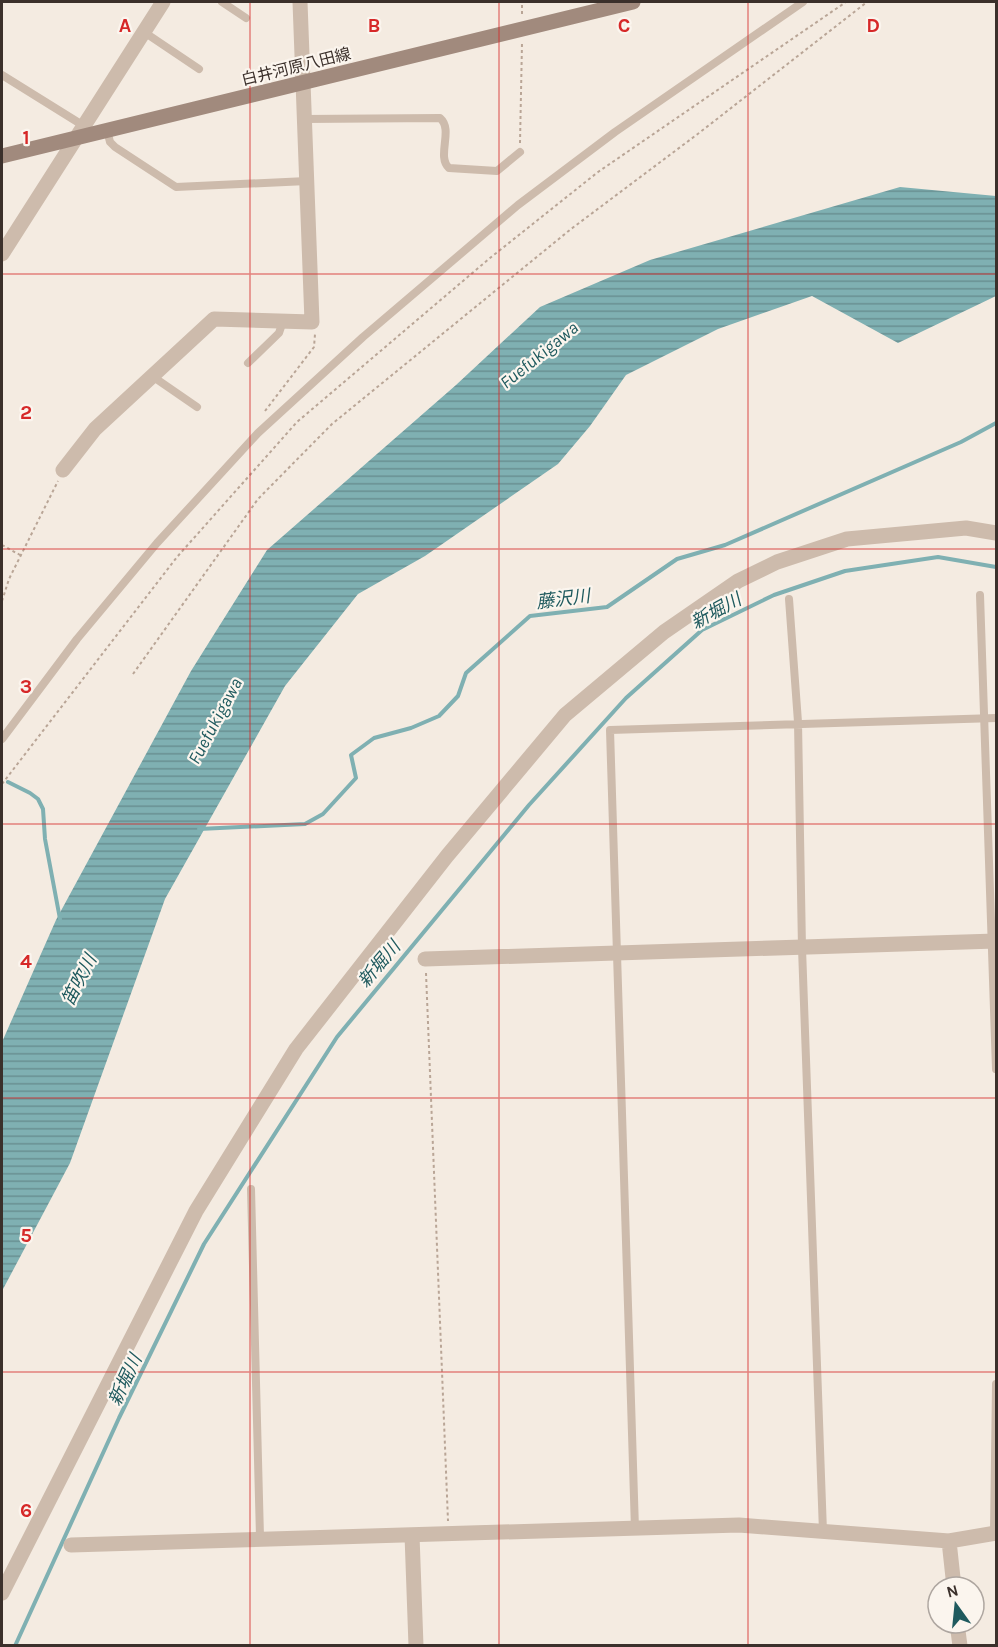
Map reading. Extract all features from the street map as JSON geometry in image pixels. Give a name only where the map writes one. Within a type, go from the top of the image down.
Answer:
[{"type":"main road","name":"白井河原八田線","points":[[2,156],[81,132],[107,130],[633,2]]},
{"type":"street","points":[[2,254],[163,2]]},
{"type":"street","points":[[63,470],[95,429],[214,319],[312,322],[300,2]]},
{"type":"street","points":[[2,1593],[196,1211],[296,1048],[447,856],[565,715],[664,632],[738,581],[777,562],[848,539],[966,528],[996,533]]},
{"type":"street","points":[[425,959],[995,941]]},
{"type":"street","points":[[71,1545],[260,1537],[412,1535],[739,1525],[949,1541],[995,1533]]},
{"type":"street","points":[[412,1535],[416,1646]]},
{"type":"street","points":[[949,1541],[953,1575]]},
{"type":"lane","points":[[222,2],[246,18]]},
{"type":"lane","points":[[2,739],[77,639],[156,543],[258,433],[372,329],[511,211],[615,132],[803,2]]},
{"type":"lane","points":[[144,32],[199,69]]},
{"type":"lane","points":[[2,75],[81,132]]},
{"type":"lane","points":[[304,119],[440,118],[445,124],[444,159],[449,168],[497,171],[520,152]]},
{"type":"lane","points":[[107,130],[110,142],[115,147],[176,187],[307,181]]},
{"type":"lane","points":[[248,363],[279,333],[283,321]]},
{"type":"lane","points":[[152,376],[197,407]]},
{"type":"lane","points":[[980,596],[995,941],[996,1069]]},
{"type":"lane","points":[[789,599],[798,722],[802,948],[823,1532]]},
{"type":"lane","points":[[635,1529],[610,730],[798,722],[996,718]]},
{"type":"lane","points":[[250,1189],[260,1537]]},
{"type":"lane","points":[[995,1533],[996,1384]]},
{"type":"path","points":[[520,152],[522,2]]},
{"type":"path","points":[[2,783],[169,566],[297,422],[490,258],[598,172],[846,2]]},
{"type":"path","points":[[133,674],[258,499],[332,424],[571,229],[699,134],[867,2]]},
{"type":"path","points":[[265,411],[314,347],[315,338]]},
{"type":"path","points":[[2,601],[20,555],[27,546],[63,470]]},
{"type":"path","points":[[2,545],[20,555]]},
{"type":"path","points":[[425,959],[448,1533]]},
{"type":"water","points":[[900,187],[996,196],[996,296],[898,343],[812,296],[718,329],[626,375],[590,426],[558,464],[425,556],[358,594],[285,686],[165,899],[70,1163],[2,1291],[2,1042],[56,920],[191,671],[267,550],[456,385],[540,307],[650,260]]},
{"type":"waterway","name":"藤沢川","points":[[199,829],[305,824],[323,814],[356,778],[351,755],[374,738],[411,728],[439,716],[458,696],[466,673],[530,616],[607,607],[677,559],[725,545],[961,442],[996,423]]},
{"type":"waterway","name":"新堀川","points":[[15,1646],[119,1418],[204,1244],[337,1037],[529,805],[626,698],[702,630],[774,595],[845,571],[938,557],[996,567]]},
{"type":"waterway","points":[[8,782],[38,799],[43,809],[45,839],[60,919]]},
{"type":"water label","name":"Fuefukigawa","points":[[539,355]]},
{"type":"water label","name":"Fuefukigawa","points":[[215,721]]},
{"type":"water label","name":"笛吹川","points":[[79,980]]}]
